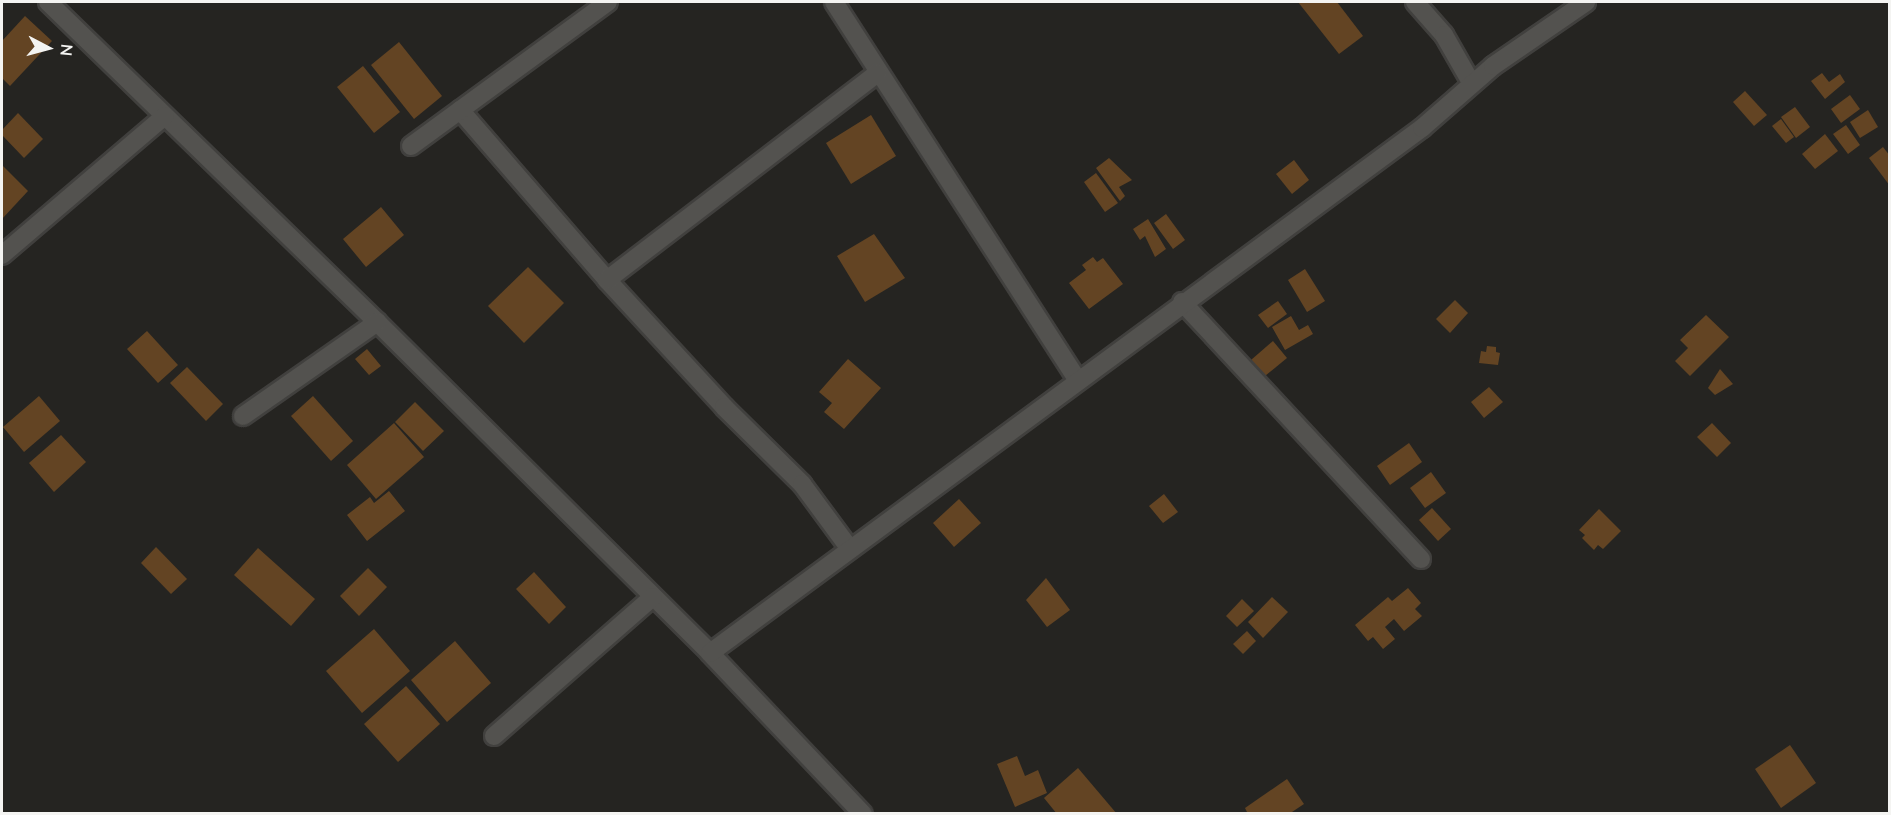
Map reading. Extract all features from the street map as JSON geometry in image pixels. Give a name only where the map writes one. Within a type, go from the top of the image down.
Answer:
[{"type":"street","points":[[48,2],[377,322],[710,653],[864,813]]},
{"type":"street","points":[[411,146],[608,2]]},
{"type":"street","points":[[834,2],[878,74],[1078,380]]},
{"type":"street","points":[[1415,2],[1444,35],[1472,84]]},
{"type":"street","points":[[710,653],[1182,302],[1422,128],[1472,84],[1586,2]]},
{"type":"street","points":[[607,280],[878,74]]},
{"type":"street","points":[[460,110],[607,280],[724,407],[802,484],[850,549]]},
{"type":"street","points":[[2,255],[165,116]]},
{"type":"street","points":[[1182,302],[1421,559]]},
{"type":"street","points":[[243,416],[377,322]]},
{"type":"street","points":[[494,735],[653,597]]},
{"type":"building","points":[[1298,2],[1337,2],[1363,36],[1339,54]]},
{"type":"building","points":[[25,16],[52,41],[10,86],[2,78],[2,41]]},
{"type":"building","points":[[399,42],[442,96],[414,119],[371,65]]},
{"type":"building","points":[[363,66],[400,112],[374,133],[337,87]]},
{"type":"building","points":[[1822,73],[1829,82],[1840,74],[1845,82],[1825,99],[1811,81]]},
{"type":"building","points":[[1745,91],[1767,115],[1754,126],[1733,102]]},
{"type":"building","points":[[1850,95],[1860,109],[1841,123],[1831,109]]},
{"type":"building","points":[[1795,107],[1810,127],[1796,138],[1781,117]]},
{"type":"building","points":[[1868,110],[1878,127],[1860,138],[1850,122]]},
{"type":"building","points":[[18,113],[43,139],[24,158],[2,135],[2,130]]},
{"type":"building","points":[[871,115],[896,156],[851,184],[826,143]]},
{"type":"building","points":[[1781,119],[1794,137],[1786,143],[1772,126]]},
{"type":"building","points":[[1846,125],[1860,145],[1848,154],[1833,134]]},
{"type":"building","points":[[1825,134],[1838,151],[1815,169],[1802,154]]},
{"type":"building","points":[[1883,147],[1890,156],[1890,186],[1869,158]]},
{"type":"building","points":[[1109,158],[1132,180],[1119,187],[1125,196],[1120,201],[1096,168]]},
{"type":"building","points":[[1294,160],[1309,180],[1292,194],[1276,174]]},
{"type":"building","points":[[2,165],[28,191],[2,219]]},
{"type":"building","points":[[1096,173],[1118,203],[1105,212],[1084,182]]},
{"type":"building","points":[[381,207],[404,235],[366,267],[343,239]]},
{"type":"building","points":[[1166,214],[1185,240],[1173,249],[1154,223]]},
{"type":"building","points":[[1148,219],[1166,249],[1155,257],[1145,236],[1140,240],[1133,229]]},
{"type":"building","points":[[874,234],[905,278],[865,302],[837,256]]},
{"type":"building","points":[[1093,257],[1097,262],[1103,258],[1123,284],[1089,309],[1069,283],[1086,270],[1082,265]]},
{"type":"building","points":[[528,267],[564,303],[524,343],[488,306]]},
{"type":"building","points":[[1305,269],[1325,301],[1307,312],[1288,280]]},
{"type":"building","points":[[1455,300],[1468,313],[1450,333],[1436,319]]},
{"type":"building","points":[[1278,301],[1287,314],[1268,328],[1258,315]]},
{"type":"building","points":[[1706,315],[1729,337],[1690,376],[1675,361],[1688,348],[1680,340]]},
{"type":"building","points":[[1291,316],[1299,330],[1308,325],[1313,334],[1285,350],[1272,327]]},
{"type":"building","points":[[147,331],[178,365],[158,383],[127,349]]},
{"type":"building","points":[[1273,341],[1287,358],[1265,376],[1251,360]]},
{"type":"building","points":[[1487,346],[1496,347],[1496,352],[1500,353],[1498,365],[1479,363],[1481,351],[1486,352]]},
{"type":"building","points":[[367,349],[381,366],[369,375],[355,359]]},
{"type":"building","points":[[848,359],[881,388],[844,429],[824,412],[832,403],[819,392]]},
{"type":"building","points":[[187,367],[223,404],[206,421],[170,383]]},
{"type":"building","points":[[1720,369],[1733,384],[1715,395],[1708,388]]},
{"type":"building","points":[[1489,387],[1503,402],[1484,418],[1471,402]]},
{"type":"building","points":[[39,396],[60,421],[24,452],[3,427]]},
{"type":"building","points":[[313,396],[353,441],[331,461],[291,416]]},
{"type":"building","points":[[415,402],[444,431],[423,451],[395,422]]},
{"type":"building","points":[[394,423],[424,457],[376,499],[347,465]]},
{"type":"building","points":[[1712,423],[1731,443],[1717,457],[1697,437]]},
{"type":"building","points":[[61,435],[86,462],[54,492],[29,463]]},
{"type":"building","points":[[1409,443],[1422,462],[1390,485],[1377,466]]},
{"type":"building","points":[[1431,472],[1446,493],[1425,508],[1410,488]]},
{"type":"building","points":[[389,491],[405,511],[367,541],[347,515],[370,497],[374,503]]},
{"type":"building","points":[[1164,494],[1178,512],[1163,523],[1149,506]]},
{"type":"building","points":[[959,499],[981,523],[954,547],[933,523]]},
{"type":"building","points":[[1432,508],[1451,529],[1438,541],[1419,520]]},
{"type":"building","points":[[1599,509],[1621,531],[1603,549],[1598,545],[1594,550],[1582,538],[1585,535],[1579,530]]},
{"type":"building","points":[[156,547],[187,579],[171,594],[141,563]]},
{"type":"building","points":[[258,548],[315,599],[291,626],[234,575]]},
{"type":"building","points":[[368,568],[387,587],[359,616],[340,596]]},
{"type":"building","points":[[534,572],[566,607],[549,624],[516,589]]},
{"type":"building","points":[[1046,578],[1070,610],[1047,627],[1026,600]]},
{"type":"building","points":[[1408,588],[1421,603],[1415,609],[1422,616],[1404,631],[1394,619],[1385,627],[1395,639],[1383,649],[1373,637],[1368,641],[1355,625],[1388,597],[1392,601]]},
{"type":"building","points":[[1272,597],[1288,612],[1263,638],[1248,622]]},
{"type":"building","points":[[1242,599],[1254,611],[1237,627],[1226,616]]},
{"type":"building","points":[[374,629],[410,671],[362,713],[326,671]]},
{"type":"building","points":[[1247,631],[1256,641],[1243,654],[1233,644]]},
{"type":"building","points":[[455,641],[491,683],[447,722],[411,680]]},
{"type":"building","points":[[406,686],[440,724],[398,762],[364,724]]},
{"type":"building","points":[[1790,745],[1816,783],[1781,808],[1755,769]]},
{"type":"building","points":[[1017,756],[1025,776],[1038,770],[1047,793],[1015,807],[997,764]]},
{"type":"building","points":[[1078,768],[1117,814],[1057,814],[1044,798]]},
{"type":"building","points":[[1287,779],[1304,804],[1289,814],[1248,814],[1245,808]]}]
